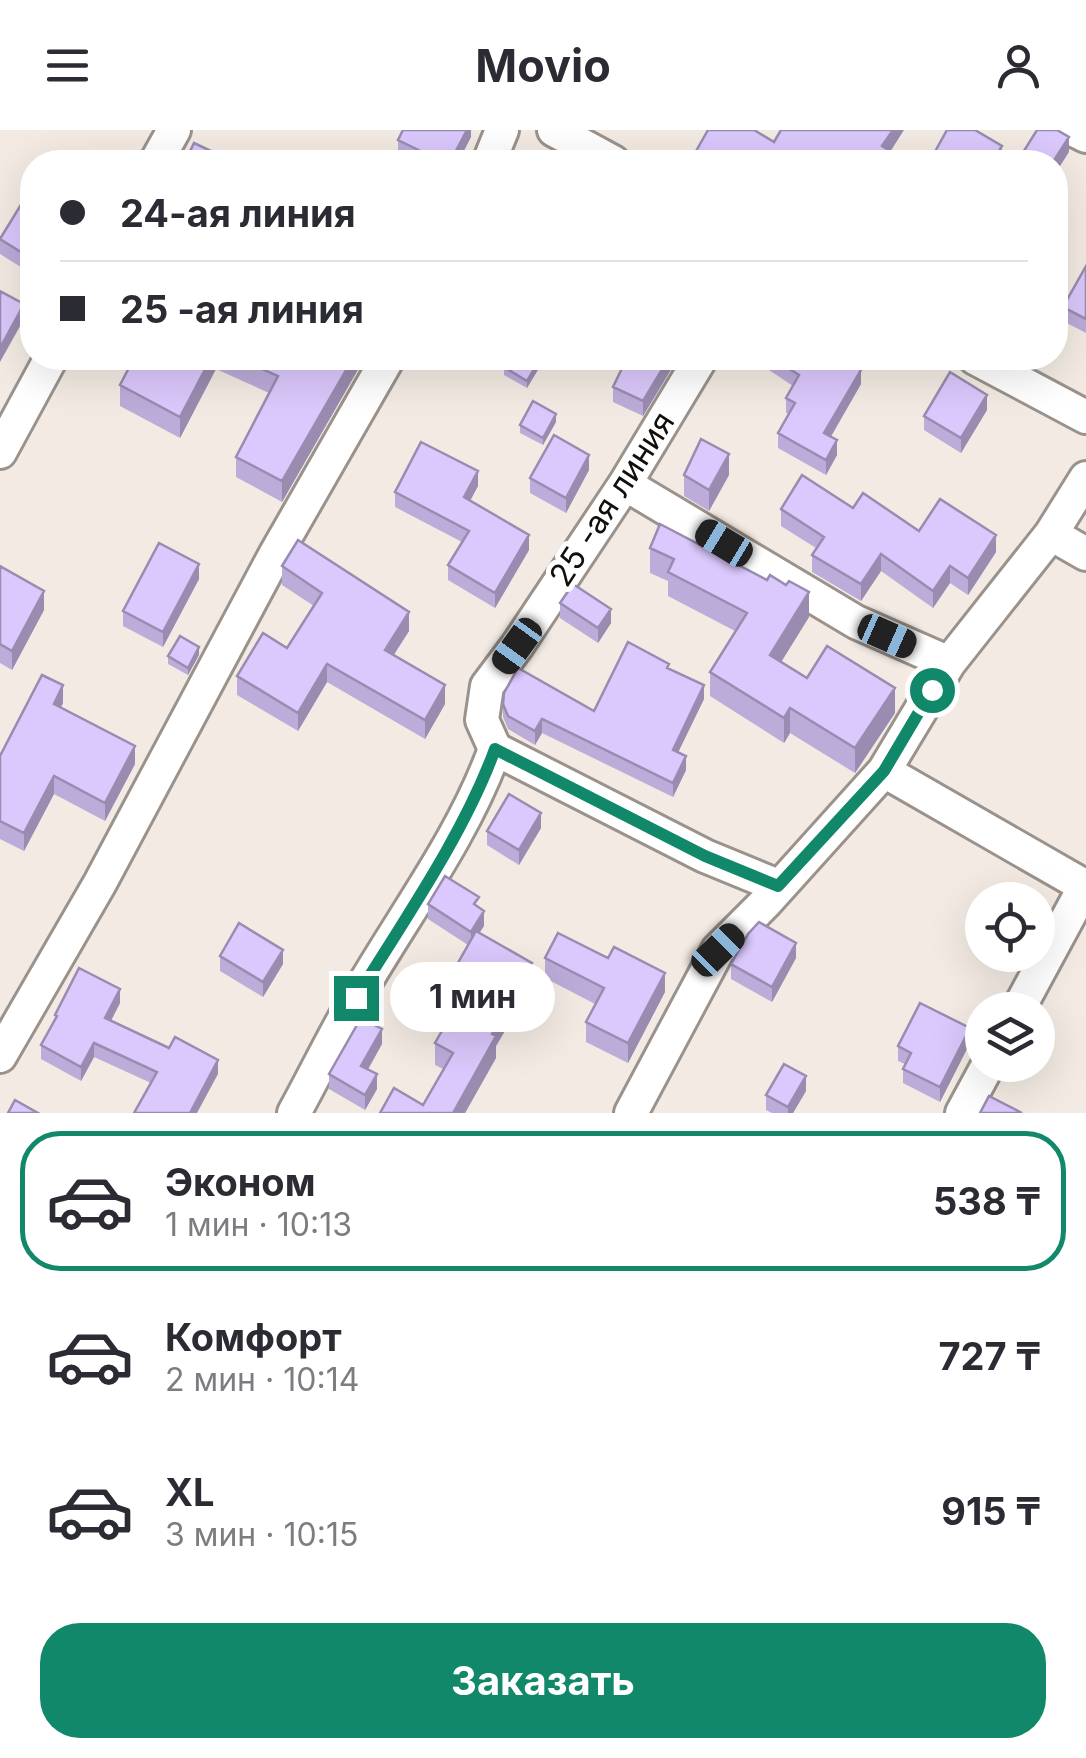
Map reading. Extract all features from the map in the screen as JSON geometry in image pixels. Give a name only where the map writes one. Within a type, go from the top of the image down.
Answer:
[{"type":"street","points":[[554,130],[591,150]]},
{"type":"street","points":[[1074,130],[1086,136]]},
{"type":"street","points":[[0,452],[44,370]]},
{"type":"street","points":[[0,1056],[100,884],[275,555],[381,370]]},
{"type":"street","name":"25 -ая линия","points":[[495,749],[482,720],[487,686],[625,484],[694,370]]},
{"type":"street","points":[[998,370],[1086,416]]},
{"type":"street","points":[[632,1113],[718,950],[884,771],[949,663],[1051,534],[1086,478]]},
{"type":"street","points":[[625,484],[856,622],[949,663]]},
{"type":"street","points":[[1051,534],[1086,554]]},
{"type":"street","points":[[294,1113],[356,998],[430,877],[484,778],[495,749],[705,856],[778,886]]},
{"type":"street","points":[[884,771],[1085,887],[1028,992]]},
{"type":"street","points":[[962,1113],[979,1082]]},
{"type":"building","points":[[403,130],[467,130],[456,150],[418,150],[398,140]]},
{"type":"building","points":[[708,130],[754,130],[774,142],[781,130],[893,130],[882,146],[888,150],[697,150]]},
{"type":"building","points":[[947,130],[975,130],[1002,146],[1000,150],[936,150]]},
{"type":"building","points":[[1037,130],[1057,130],[1069,137],[1061,150],[1024,150]]},
{"type":"building","points":[[194,143],[209,150],[191,150]]},
{"type":"building","points":[[20,206],[20,252],[0,239]]},
{"type":"building","points":[[1086,266],[1086,319],[1068,310],[1068,298]]},
{"type":"building","points":[[0,291],[20,302],[20,311],[0,348]]},
{"type":"building","points":[[128,370],[205,370],[180,417],[120,385]]},
{"type":"building","points":[[264,370],[346,370],[282,481],[236,457],[278,376]]},
{"type":"building","points":[[509,370],[534,370],[527,381]]},
{"type":"building","points":[[621,370],[662,370],[643,401],[613,387]]},
{"type":"building","points":[[791,370],[861,370],[824,433],[837,440],[826,460],[778,433],[795,403],[786,398],[799,375]]},
{"type":"building","points":[[950,372],[987,395],[961,438],[924,416]]},
{"type":"building","points":[[533,401],[556,414],[543,438],[520,425]]},
{"type":"building","points":[[554,435],[589,455],[566,498],[530,478]]},
{"type":"building","points":[[701,439],[729,454],[709,490],[684,475]]},
{"type":"building","points":[[421,442],[478,471],[464,497],[529,535],[495,593],[448,565],[469,531],[395,492]]},
{"type":"building","points":[[802,475],[853,508],[863,493],[919,531],[940,499],[996,535],[968,578],[950,566],[933,591],[881,554],[861,584],[812,555],[824,537],[781,509]]},
{"type":"building","points":[[660,524],[767,580],[770,575],[809,592],[770,655],[807,678],[827,646],[895,688],[855,748],[790,708],[784,718],[710,672],[747,613],[668,572],[674,559],[650,548]]},
{"type":"building","points":[[298,540],[409,612],[385,650],[445,685],[425,720],[327,664],[298,713],[237,676],[263,633],[287,648],[322,593],[282,566]]},
{"type":"building","points":[[159,543],[199,564],[163,632],[123,611]]},
{"type":"building","points":[[0,566],[44,591],[12,651],[0,644]]},
{"type":"building","points":[[573,584],[611,609],[598,628],[560,603]]},
{"type":"building","points":[[180,636],[199,647],[188,668],[168,656]]},
{"type":"building","points":[[628,642],[669,664],[667,668],[704,685],[673,750],[686,756],[673,783],[542,719],[535,731],[508,716],[503,704],[504,693],[518,668],[594,711]]},
{"type":"building","points":[[42,675],[63,685],[54,704],[135,746],[105,803],[54,776],[24,833],[0,821],[0,756]]},
{"type":"building","points":[[509,794],[541,813],[519,850],[487,831]]},
{"type":"building","points":[[445,876],[479,897],[474,904],[484,911],[471,932],[428,904]]},
{"type":"building","points":[[759,922],[796,943],[772,987],[731,964]]},
{"type":"building","points":[[239,923],[283,950],[263,982],[220,956]]},
{"type":"building","points":[[476,931],[532,963],[492,1034],[496,1036],[453,1113],[380,1113],[394,1088],[423,1105],[453,1053],[435,1043],[462,996],[445,986]]},
{"type":"building","points":[[558,933],[608,958],[614,947],[665,973],[628,1043],[586,1022],[604,988],[545,958]]},
{"type":"building","points":[[79,968],[120,989],[105,1018],[169,1048],[175,1037],[218,1060],[190,1113],[134,1113],[157,1072],[94,1043],[81,1067],[41,1045]]},
{"type":"building","points":[[920,1003],[965,1026],[965,1038],[940,1087],[903,1069],[911,1053],[898,1046]]},
{"type":"building","points":[[361,1018],[382,1029],[361,1066],[377,1074],[365,1095],[329,1074]]},
{"type":"building","points":[[784,1064],[806,1076],[788,1107],[766,1095]]},
{"type":"building","points":[[989,1096],[1022,1113],[980,1113]]},
{"type":"building","points":[[15,1100],[38,1113],[8,1113]]},
{"type":"route","points":[[356,998],[430,877],[484,778],[495,749],[705,856],[778,886],[884,771],[932,690]]}]
